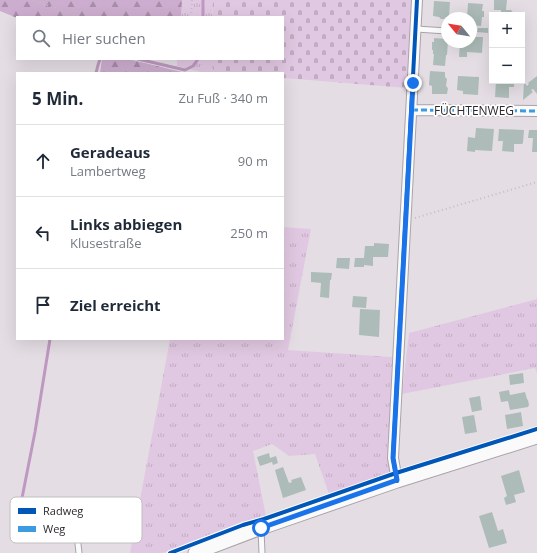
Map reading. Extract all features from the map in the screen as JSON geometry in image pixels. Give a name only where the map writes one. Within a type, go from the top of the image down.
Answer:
[{"type":"street","points":[[397,480],[393,458],[418,0]]},
{"type":"street","name":"FÜCHTENWEG","points":[[412,110],[537,111]]},
{"type":"street","points":[[195,553],[397,480],[537,437]]},
{"type":"lane","points":[[416,29],[441,31]]},
{"type":"lane","points":[[261,528],[262,553]]},
{"type":"lane","points":[[78,543],[79,553]]},
{"type":"path","points":[[32,0],[77,16]]},
{"type":"path","points":[[191,16],[192,0]]},
{"type":"path","points":[[406,220],[537,182]]},
{"type":"green space","points":[[0,0],[182,0],[181,16],[16,16],[16,18],[0,11]]},
{"type":"green space","points":[[182,0],[213,0],[212,16],[181,16]]},
{"type":"green space","points":[[213,0],[412,0],[407,88],[284,78],[284,72],[215,72],[210,60],[284,60],[284,16],[212,16]]},
{"type":"green space","points":[[102,60],[132,60],[182,72],[100,72]]},
{"type":"green space","points":[[177,60],[210,60],[215,72],[201,72],[177,66]]},
{"type":"green space","points":[[284,227],[311,229],[288,350],[392,357],[390,472],[329,494],[315,454],[289,456],[272,444],[253,451],[266,516],[241,522],[163,553],[130,553],[132,543],[142,543],[142,497],[140,497],[170,340],[284,340]]},
{"type":"green space","points":[[537,299],[537,373],[535,368],[402,394],[409,333]]},
{"type":"building","points":[[494,0],[507,0],[506,10],[511,10],[513,12],[501,12],[501,10],[494,10]]},
{"type":"building","points":[[434,1],[450,2],[449,12],[441,12],[441,19],[433,16]]},
{"type":"building","points":[[468,3],[483,4],[482,11],[484,11],[484,17],[482,17],[481,26],[477,26],[477,12],[467,12]]},
{"type":"building","points":[[478,28],[488,28],[488,33],[477,32]]},
{"type":"building","points":[[477,37],[483,37],[482,53],[467,52],[467,57],[459,57],[460,48],[477,48]]},
{"type":"building","points":[[434,38],[441,39],[441,48],[448,48],[445,66],[433,65],[434,54],[432,50],[432,42],[434,42]]},
{"type":"building","points":[[430,71],[445,72],[445,77],[447,79],[446,86],[448,88],[447,94],[432,94],[432,86],[429,85]]},
{"type":"building","points":[[458,76],[479,77],[478,95],[463,94],[463,91],[457,90]]},
{"type":"building","points":[[537,76],[537,94],[533,89],[531,90],[533,92],[523,100],[524,84],[527,86],[529,84],[528,83]]},
{"type":"building","points":[[496,84],[514,84],[514,87],[509,87],[509,98],[495,97]]},
{"type":"building","points":[[476,128],[494,129],[492,151],[467,151],[468,137],[475,138]]},
{"type":"building","points":[[499,129],[524,130],[523,143],[514,144],[514,152],[502,151],[503,141],[498,141]]},
{"type":"building","points":[[529,130],[537,130],[537,152],[532,152],[533,138],[528,138]]},
{"type":"building","points":[[374,243],[389,244],[388,257],[373,257],[373,266],[364,265],[364,267],[354,267],[355,258],[364,258],[365,246],[374,246]]},
{"type":"building","points":[[337,258],[350,258],[349,269],[336,268]]},
{"type":"building","points":[[311,272],[332,273],[329,298],[320,297],[321,283],[311,282]]},
{"type":"building","points":[[353,296],[367,297],[366,308],[352,307]]},
{"type":"building","points":[[360,309],[380,310],[379,337],[359,335]]},
{"type":"building","points":[[523,373],[524,383],[510,385],[509,375]]},
{"type":"building","points":[[509,390],[510,395],[525,392],[529,405],[528,407],[510,410],[508,401],[501,402],[499,392]]},
{"type":"building","points":[[480,396],[482,410],[472,412],[469,398]]},
{"type":"building","points":[[521,412],[523,426],[507,429],[505,415]]},
{"type":"building","points":[[474,415],[477,432],[465,434],[462,417]]},
{"type":"building","points":[[269,453],[270,458],[276,456],[278,463],[273,465],[272,462],[260,466],[257,457]]},
{"type":"building","points":[[283,467],[289,483],[292,482],[291,480],[301,477],[306,490],[283,498],[275,470]]},
{"type":"building","points":[[519,470],[525,492],[514,495],[516,502],[506,505],[504,498],[507,496],[501,476]]},
{"type":"building","points":[[492,512],[498,531],[503,529],[507,543],[489,548],[479,516]]},
{"type":"waterway","points":[[203,0],[203,16]]},
{"type":"waterway","points":[[96,72],[100,60]]},
{"type":"waterway","points":[[142,60],[185,70],[193,66],[197,60]]},
{"type":"waterway","points":[[22,497],[35,432],[50,340]]},
{"type":"marked path","points":[[412,110],[537,111]]},
{"type":"cycle path","points":[[397,481],[393,458],[417,0]]},
{"type":"cycle path","points":[[170,553],[243,525],[396,473],[537,429]]},
{"type":"route","points":[[261,528],[397,480],[393,458],[413,83]]}]
